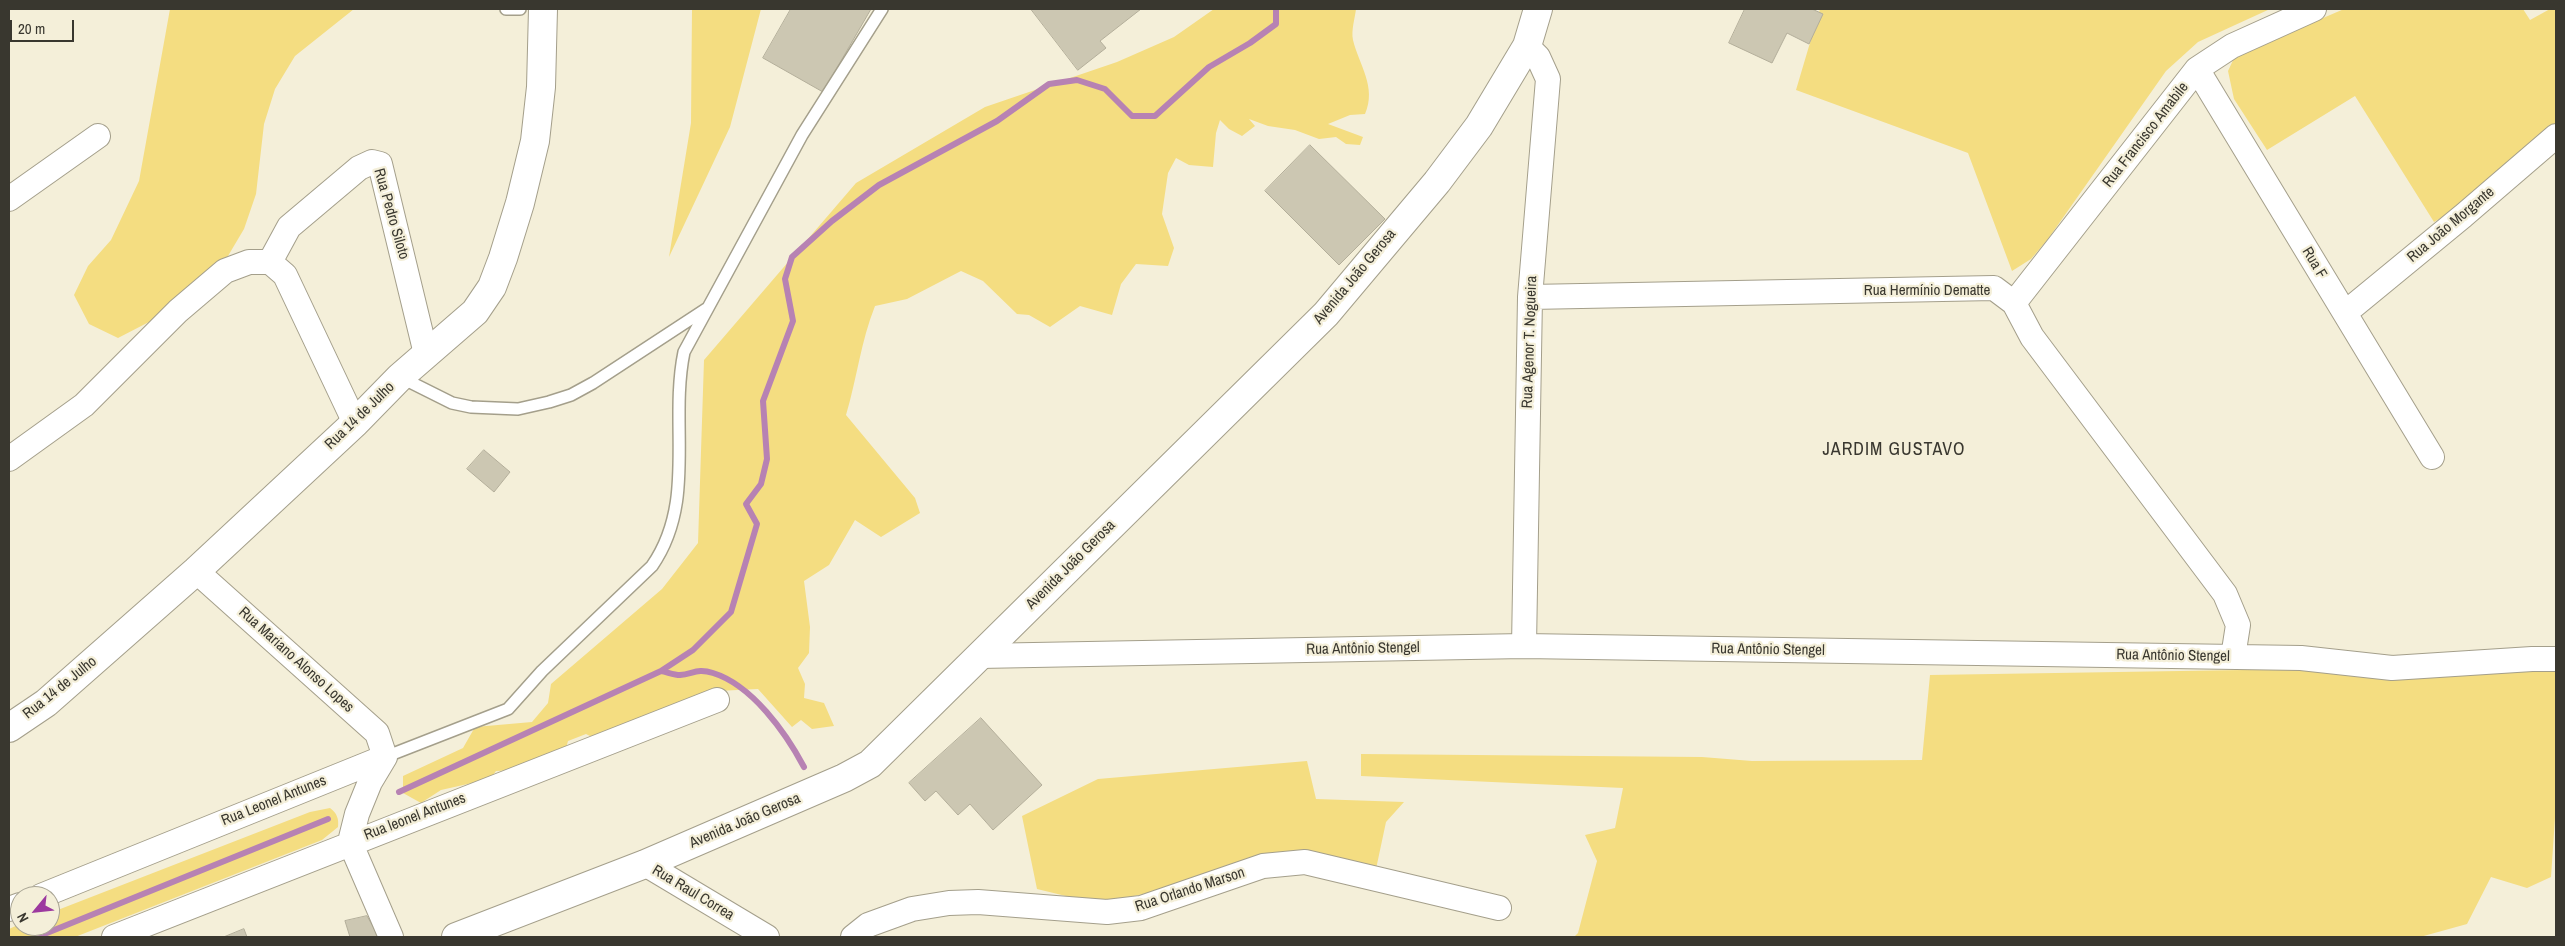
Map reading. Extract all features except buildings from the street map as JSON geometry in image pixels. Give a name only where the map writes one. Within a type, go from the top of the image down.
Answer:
[{"type":"main road","name":"Rua 14 de Julho","points":[[9,728],[46,703],[196,571],[355,423],[400,377],[474,312],[492,287],[503,258],[520,203],[535,141],[540,86],[543,9]]},
{"type":"main road","name":"Avenida João Gerosa","points":[[456,937],[645,864],[844,778],[870,764],[1326,314],[1437,182],[1480,126],[1527,46],[1538,9]]},
{"type":"street","name":"Rua Francisco Amabile","points":[[2014,303],[2197,69],[2232,46],[2314,9]]},
{"type":"street","name":"Rua Agenor T. Nogueira","points":[[1524,646],[1530,297],[1548,79],[1538,57],[1527,46]]},
{"type":"street","name":"Rua F","points":[[2197,69],[2432,457]]},
{"type":"street","points":[[9,199],[98,136]]},
{"type":"street","name":"Rua João Morgante","points":[[2345,313],[2464,216],[2556,136]]},
{"type":"street","name":"Rua Pedro Siloto","points":[[270,262],[288,227],[359,168],[372,162],[380,164],[426,354]]},
{"type":"street","points":[[9,459],[84,405],[178,310],[225,271],[249,262],[270,262],[285,275],[355,423]]},
{"type":"street","name":"Rua Hermínio Dematte","points":[[1530,297],[1994,288],[2014,303],[2032,337],[2225,594],[2238,625],[2233,657]]},
{"type":"street","name":"Rua Mariano Alonso Lopes","points":[[196,571],[377,733],[385,757]]},
{"type":"street","name":"Rua Antônio Stengel","points":[[979,656],[1524,646],[2301,658],[2392,668],[2556,659]]},
{"type":"street","name":"Rua leonel Antunes","points":[[114,937],[350,842],[717,700]]},
{"type":"street","points":[[385,757],[370,782],[357,814],[350,842],[390,937]]},
{"type":"street","name":"Rua Leonel Antunes","points":[[60,889],[385,757]]},
{"type":"street","name":"Rua Orlando Marson","points":[[853,937],[868,925],[912,909],[949,903],[978,902],[1107,912],[1141,908],[1263,866],[1305,862],[1499,908]]},
{"type":"street","name":"Rua Raul Correa","points":[[645,864],[767,937]]},
{"type":"lane","points":[[506,9],[520,9]]},
{"type":"lane","points":[[400,377],[445,400],[471,407],[518,408],[549,402],[570,395],[593,382],[707,308],[802,135],[882,9]]},
{"type":"lane","name":"Rua Leonel Antunes","points":[[385,757],[508,709],[542,671],[652,566],[664,549],[677,512],[679,374],[684,352],[707,308]]},
{"type":"shaded area","points":[[170,9],[354,9],[295,56],[275,89],[264,124],[256,194],[244,229],[225,261],[176,308],[118,338],[89,324],[74,295],[88,266],[111,240],[139,181]]},
{"type":"shaded area","points":[[692,9],[761,9],[730,127],[669,257],[691,123]]},
{"type":"shaded area","points":[[1214,9],[1356,9],[1353,40],[1366,76],[1369,95],[1368,104],[1365,114],[1350,115],[1328,124],[1363,137],[1360,145],[1346,144],[1336,137],[1319,139],[1295,130],[1268,126],[1249,119],[1255,126],[1242,136],[1229,129],[1220,120],[1216,133],[1213,167],[1189,165],[1176,158],[1168,173],[1162,214],[1174,248],[1168,266],[1136,264],[1121,284],[1112,315],[1080,306],[1050,327],[1029,315],[1017,314],[983,281],[961,271],[907,299],[875,306],[866,333],[846,415],[915,498],[920,513],[881,537],[855,520],[829,565],[804,581],[810,627],[809,653],[798,668],[805,684],[804,698],[824,703],[834,726],[812,729],[801,720],[792,727],[758,689],[717,691],[596,739],[586,734],[568,741],[566,748],[517,770],[496,771],[490,779],[441,790],[421,803],[403,793],[403,776],[463,748],[475,727],[532,722],[548,703],[551,684],[662,589],[698,543],[704,360],[856,183],[985,107],[1117,62],[1174,37]]},
{"type":"shaded area","points":[[1820,9],[2270,9],[2198,42],[2166,71],[2048,239],[2031,259],[2012,271],[1968,153],[1796,90]]},
{"type":"shaded area","points":[[2344,9],[2523,9],[2530,20],[2550,9],[2556,9],[2556,125],[2456,209],[2434,222],[2355,96],[2267,150],[2234,99],[2228,71],[2235,56]]},
{"type":"shaded area","points":[[2556,665],[2556,803],[2551,877],[2527,888],[2491,877],[2467,924],[2420,937],[1574,937],[1578,933],[1597,861],[1585,835],[1615,828],[1623,788],[1361,776],[1361,754],[1702,757],[1752,761],[1922,760],[1930,675]]},
{"type":"shaded area","points":[[1307,761],[1316,799],[1404,802],[1386,822],[1376,869],[1308,856],[1108,902],[1070,897],[1037,889],[1022,816],[1098,779]]},
{"type":"shaded area","points":[[330,808],[337,816],[338,827],[322,840],[75,937],[9,937],[10,929],[10,936],[60,936],[60,909],[310,812]]},
{"type":"waterway","points":[[661,671],[693,650],[731,612],[757,524],[746,504],[761,484],[767,459],[763,401],[793,321],[785,279],[792,257],[832,221],[879,185],[997,121],[1049,84],[1077,80],[1105,89],[1132,116],[1155,116],[1209,67],[1250,43],[1276,24],[1276,9]]},
{"type":"waterway","points":[[399,792],[661,671],[675,675],[699,671],[713,673],[741,688],[778,725],[804,767]]},
{"type":"waterway","points":[[37,937],[328,819]]},
{"type":"district","name":"JARDIM GUSTAVO","points":[[1894,450]]}]
